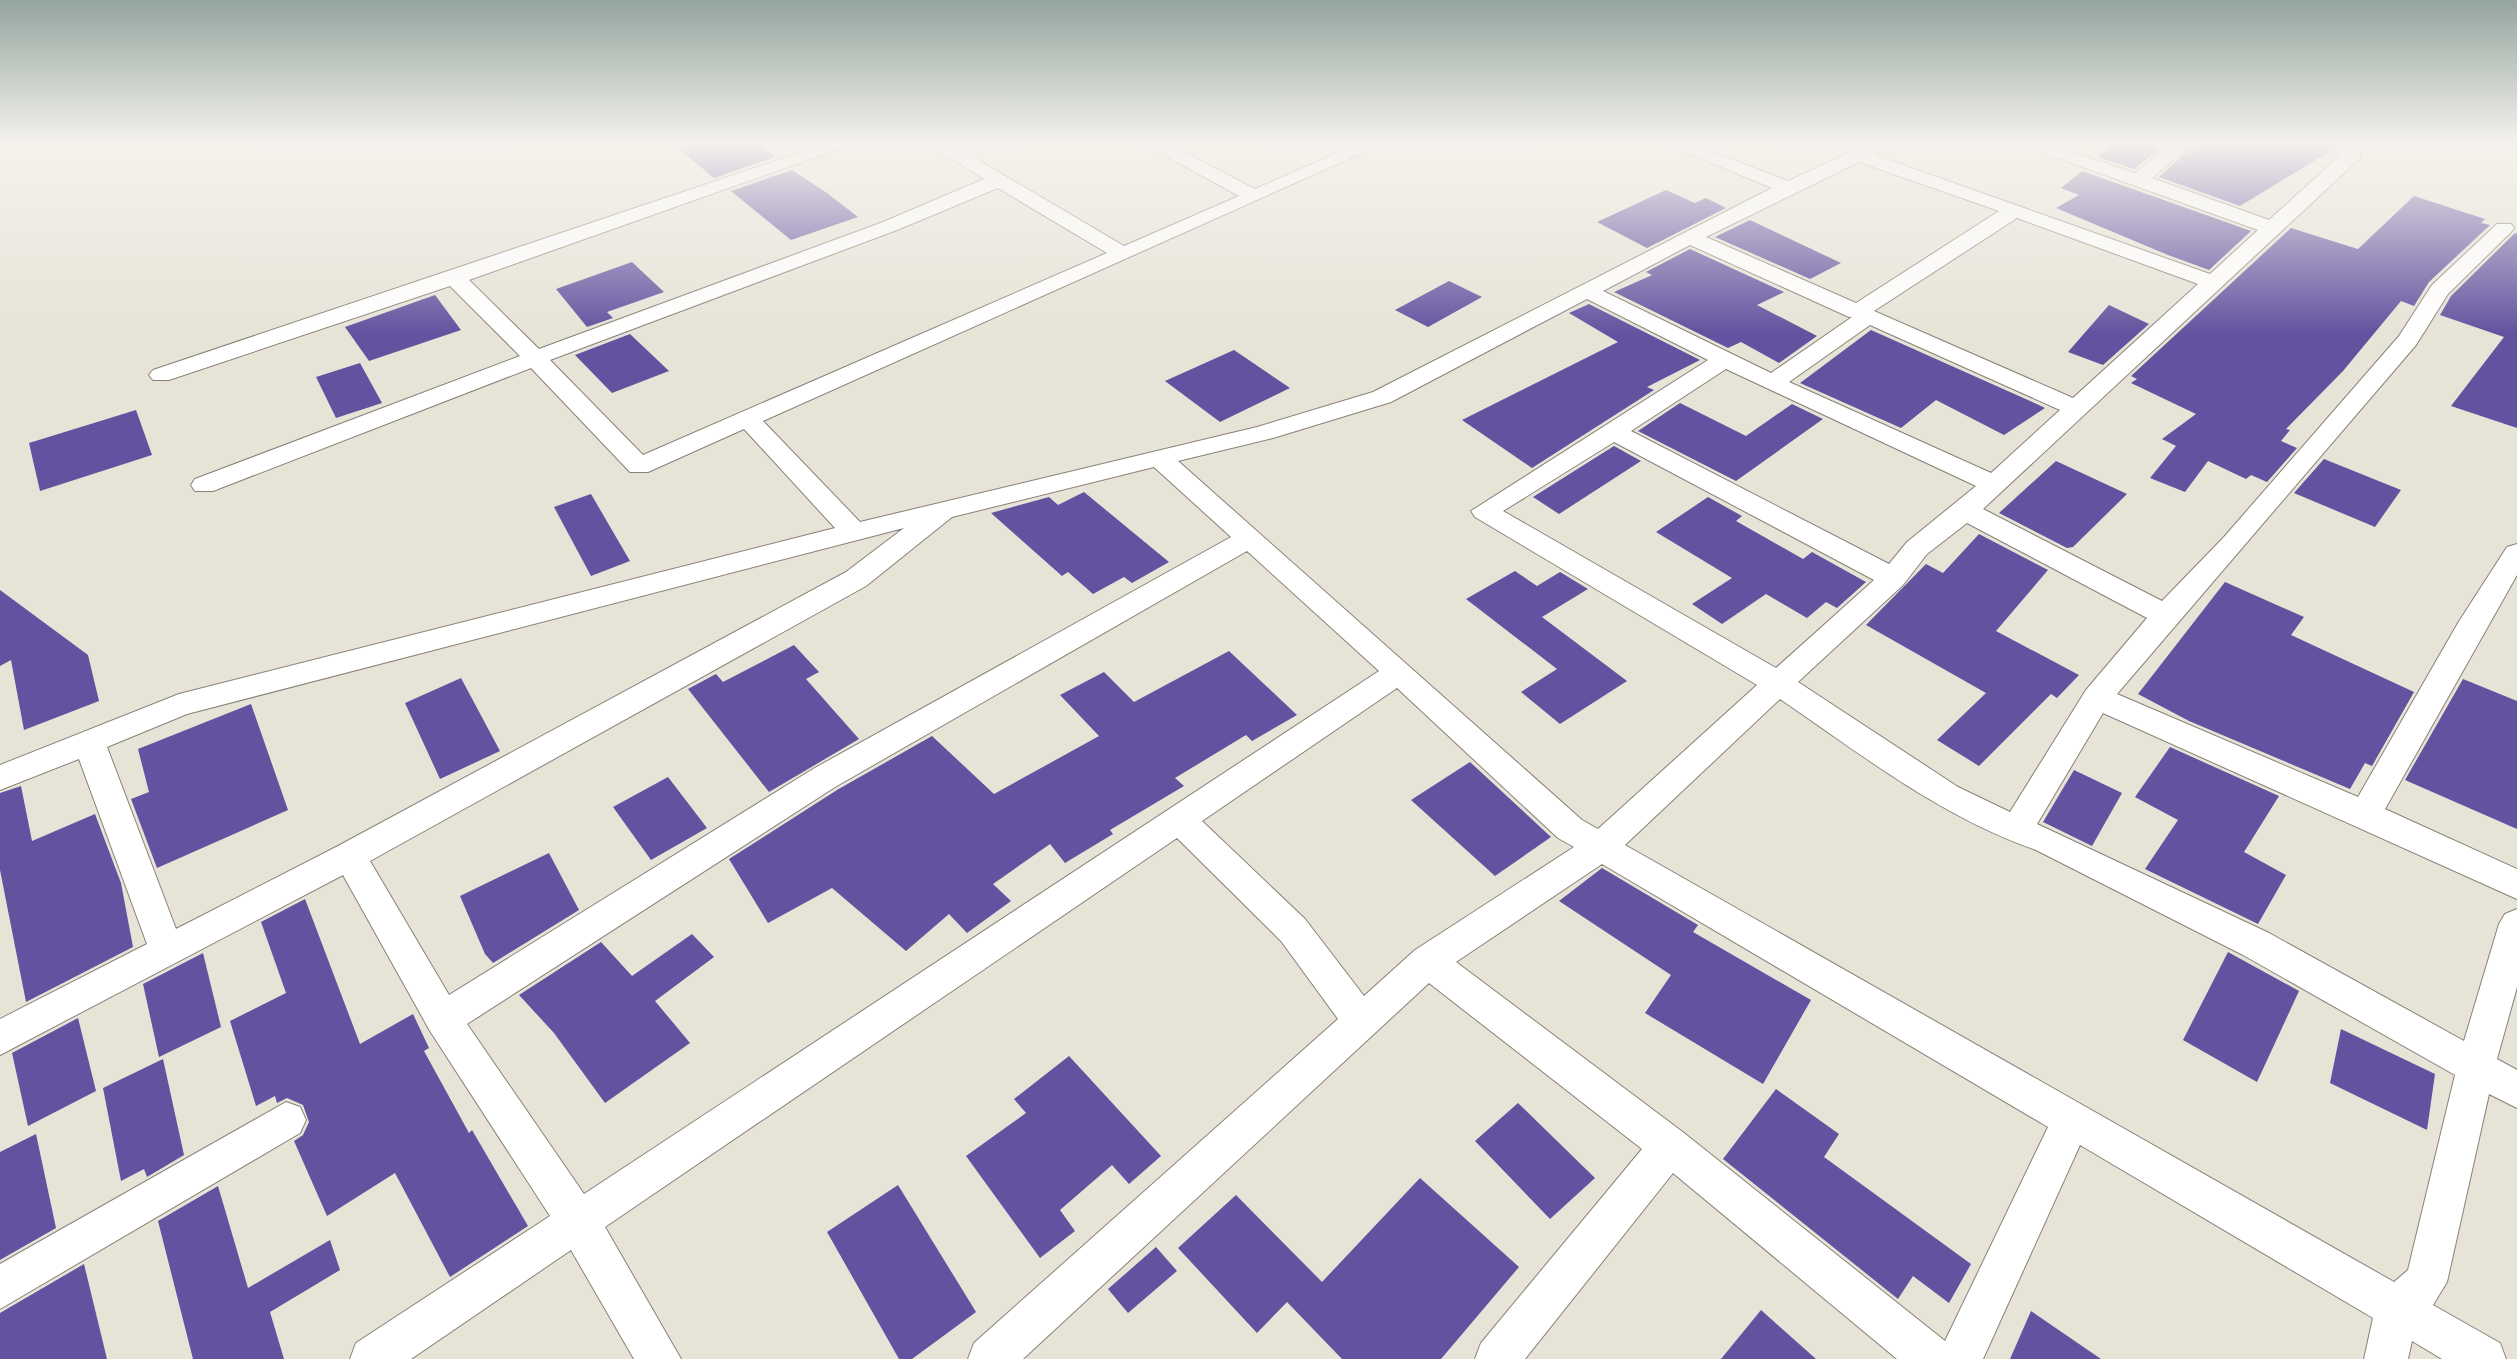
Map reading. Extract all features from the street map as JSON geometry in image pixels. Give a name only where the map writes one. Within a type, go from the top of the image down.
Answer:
[{"type":"street","points":[[162,375],[659,207]]},
{"type":"street","points":[[204,485],[934,207]]},
{"type":"street","points":[[1045,207],[1124,254]]},
{"type":"street","points":[[454,278],[638,466],[1228,207]]},
{"type":"street","points":[[0,778],[198,700],[946,509],[1264,434],[1382,397],[1750,207]]},
{"type":"street","points":[[2009,207],[2215,283]]},
{"type":"street","points":[[2216,207],[2274,228]]},
{"type":"street","points":[[990,1359],[1428,961],[1601,847],[1893,578],[1917,548],[1965,512],[2296,207]]},
{"type":"street","points":[[1771,383],[1863,314],[2015,210]]},
{"type":"street","points":[[2016,830],[2097,698],[2165,615],[2234,542],[2408,340],[2440,290],[2504,228]]},
{"type":"street","points":[[1691,238],[2078,409]]},
{"type":"street","points":[[1590,292],[1771,383],[1995,485]]},
{"type":"street","points":[[1725,359],[1484,510],[1778,683],[1948,796],[2256,944],[2517,1090]]},
{"type":"street","points":[[747,418],[854,532]]},
{"type":"street","points":[[1613,432],[1893,578]]},
{"type":"street","points":[[1160,458],[1570,828],[2484,1359]]},
{"type":"street","points":[[0,1038],[350,856],[856,579],[925,530],[946,509]]},
{"type":"street","points":[[1965,512],[2165,615]]},
{"type":"street","points":[[442,1019],[824,778],[1249,538]]},
{"type":"street","points":[[2365,814],[2468,630],[2517,553]]},
{"type":"street","points":[[372,1359],[1400,672]]},
{"type":"street","points":[[2097,698],[2365,814],[2517,885]]},
{"type":"street","points":[[89,742],[167,951]]},
{"type":"street","points":[[1179,819],[1293,930],[1361,1022]]},
{"type":"street","points":[[350,856],[442,1019],[578,1221],[659,1359]]},
{"type":"street","points":[[2386,1359],[2397,1308],[2426,1282],[2476,1065],[2517,924]]},
{"type":"street","points":[[1428,961],[1670,1146],[1932,1359]]},
{"type":"street","points":[[0,1288],[286,1120]]},
{"type":"street","points":[[1960,1359],[2071,1121]]},
{"type":"street","points":[[1497,1359],[1670,1146]]},
{"type":"building","points":[[751,207],[846,207],[858,217],[791,240]]},
{"type":"building","points":[[1628,207],[1726,208],[1647,248],[1597,222]]},
{"type":"building","points":[[2185,207],[2251,231],[2209,270],[2056,208]]},
{"type":"building","points":[[2402,207],[2449,207],[2485,219],[2481,223],[2490,225],[2429,282],[2414,306],[2401,301],[2343,371],[2286,429],[2290,430],[2281,441],[2297,448],[2267,482],[2251,475],[2246,479],[2208,461],[2185,492],[2150,478],[2176,446],[2162,439],[2196,414],[2131,383],[2137,379],[2131,376],[2291,228],[2358,249]]},
{"type":"building","points":[[1750,220],[1841,263],[1810,279],[1715,237]]},
{"type":"building","points":[[2515,233],[2517,428],[2451,406],[2504,337],[2440,315],[2451,296]]},
{"type":"building","points":[[1690,249],[1784,292],[1757,305],[1817,336],[1779,363],[1741,342],[1728,348],[1614,292],[1652,275],[1646,272]]},
{"type":"building","points":[[632,262],[664,292],[607,312],[613,318],[587,327],[556,289]]},
{"type":"building","points":[[1449,281],[1482,297],[1428,327],[1395,310]]},
{"type":"building","points":[[435,295],[461,330],[369,361],[345,327]]},
{"type":"building","points":[[1589,304],[1700,360],[1647,387],[1654,390],[1532,468],[1462,420],[1618,342],[1569,313]]},
{"type":"building","points":[[2109,305],[2149,324],[2103,365],[2068,352]]},
{"type":"building","points":[[1871,330],[2045,408],[2004,435],[1936,400],[1901,428],[1800,383]]},
{"type":"building","points":[[630,334],[669,371],[612,393],[575,355]]},
{"type":"building","points":[[1234,350],[1290,388],[1220,422],[1165,381]]},
{"type":"building","points":[[360,363],[382,403],[336,418],[316,377]]},
{"type":"building","points":[[1680,403],[1746,436],[1792,404],[1823,419],[1736,481],[1638,431]]},
{"type":"building","points":[[136,410],[152,455],[40,491],[29,443]]},
{"type":"building","points":[[1614,446],[1641,461],[1559,514],[1533,497]]},
{"type":"building","points":[[2324,459],[2401,490],[2375,527],[2294,493]]},
{"type":"building","points":[[2056,461],[2127,494],[2073,547],[2067,548],[1999,513]]},
{"type":"building","points":[[1084,492],[1169,562],[1132,583],[1124,577],[1093,594],[1068,572],[1062,576],[991,513],[1049,497],[1058,505]]},
{"type":"building","points":[[591,494],[630,561],[591,576],[554,507]]},
{"type":"building","points":[[1708,497],[1742,516],[1736,521],[1803,559],[1812,552],[1866,582],[1837,608],[1826,602],[1807,618],[1766,594],[1722,624],[1692,604],[1732,578],[1656,532]]},
{"type":"building","points":[[1979,534],[2048,570],[1996,631],[2079,675],[2057,698],[2051,694],[1979,766],[1937,740],[1986,693],[1866,625],[1926,564],[1943,573]]},
{"type":"building","points":[[1515,571],[1537,586],[1560,572],[1588,589],[1542,617],[1627,681],[1560,724],[1521,692],[1557,669],[1466,599]]},
{"type":"building","points":[[2225,582],[2304,617],[2291,635],[2414,692],[2372,766],[2365,763],[2350,789],[2189,721],[2138,694]]},
{"type":"building","points":[[0,590],[88,655],[99,701],[24,730],[11,660],[0,666]]},
{"type":"building","points":[[794,645],[819,672],[806,679],[859,739],[769,792],[688,689],[716,674],[723,682]]},
{"type":"building","points":[[1229,651],[1297,715],[1252,741],[1246,735],[1175,778],[1184,786],[1110,830],[1113,834],[1065,863],[1050,844],[993,884],[1011,901],[967,933],[949,914],[906,951],[832,888],[768,923],[729,859],[837,790],[932,736],[994,794],[1099,736],[1060,695],[1104,672],[1134,702]]},
{"type":"building","points":[[461,678],[500,751],[440,779],[405,703]]},
{"type":"building","points":[[2463,679],[2517,701],[2517,829],[2405,780]]},
{"type":"building","points":[[251,704],[288,810],[157,868],[131,799],[149,792],[138,749]]},
{"type":"building","points":[[2170,747],[2279,796],[2244,852],[2286,875],[2258,924],[2145,869],[2178,820],[2135,797]]},
{"type":"building","points":[[1470,762],[1551,837],[1495,876],[1411,800]]},
{"type":"building","points":[[2074,770],[2122,793],[2092,846],[2043,822]]},
{"type":"building","points":[[668,777],[707,828],[651,860],[613,807]]},
{"type":"building","points":[[21,786],[32,841],[95,814],[121,883],[133,947],[26,1002],[0,870],[0,793]]},
{"type":"building","points":[[549,853],[579,910],[493,963],[485,954],[460,896]]},
{"type":"building","points":[[1602,868],[1698,925],[1693,932],[1811,1000],[1763,1084],[1645,1013],[1671,975],[1559,901]]},
{"type":"building","points":[[305,899],[360,1044],[413,1014],[429,1048],[424,1051],[469,1133],[472,1130],[528,1226],[450,1277],[395,1173],[327,1216],[294,1141],[303,1135],[309,1122],[303,1105],[287,1098],[277,1103],[275,1096],[256,1106],[230,1021],[286,993],[261,922]]},
{"type":"building","points":[[692,934],[714,957],[655,1001],[690,1043],[605,1103],[554,1033],[519,995],[601,942],[632,976]]},
{"type":"building","points":[[2228,952],[2299,991],[2257,1082],[2183,1040]]},
{"type":"building","points":[[203,953],[221,1027],[159,1057],[143,984]]},
{"type":"building","points":[[78,1018],[96,1091],[28,1126],[12,1053]]},
{"type":"building","points":[[2341,1029],[2435,1074],[2427,1130],[2330,1083]]},
{"type":"building","points":[[1069,1056],[1161,1156],[1129,1184],[1112,1165],[1060,1210],[1075,1231],[1040,1258],[966,1156],[1026,1113],[1014,1099]]},
{"type":"building","points":[[163,1059],[184,1155],[147,1177],[144,1169],[121,1181],[103,1088]]},
{"type":"building","points":[[1776,1089],[1839,1134],[1824,1157],[1971,1264],[1949,1303],[1913,1276],[1898,1299],[1723,1159]]},
{"type":"building","points":[[1518,1103],[1595,1178],[1550,1219],[1475,1141]]},
{"type":"building","points":[[36,1134],[56,1228],[0,1260],[0,1152]]},
{"type":"building","points":[[1420,1178],[1519,1267],[1441,1359],[1342,1359],[1287,1302],[1257,1333],[1178,1248],[1236,1195],[1322,1282]]},
{"type":"building","points":[[898,1185],[976,1312],[912,1359],[899,1359],[827,1232]]},
{"type":"building","points":[[218,1186],[248,1288],[330,1240],[340,1270],[270,1312],[284,1359],[193,1359],[158,1221]]},
{"type":"building","points":[[1156,1247],[1177,1271],[1128,1313],[1108,1289]]},
{"type":"building","points":[[84,1264],[107,1359],[0,1359],[0,1313]]},
{"type":"building","points":[[1761,1310],[1816,1359],[1721,1359]]},
{"type":"building","points":[[2031,1311],[2101,1359],[2010,1359]]}]
